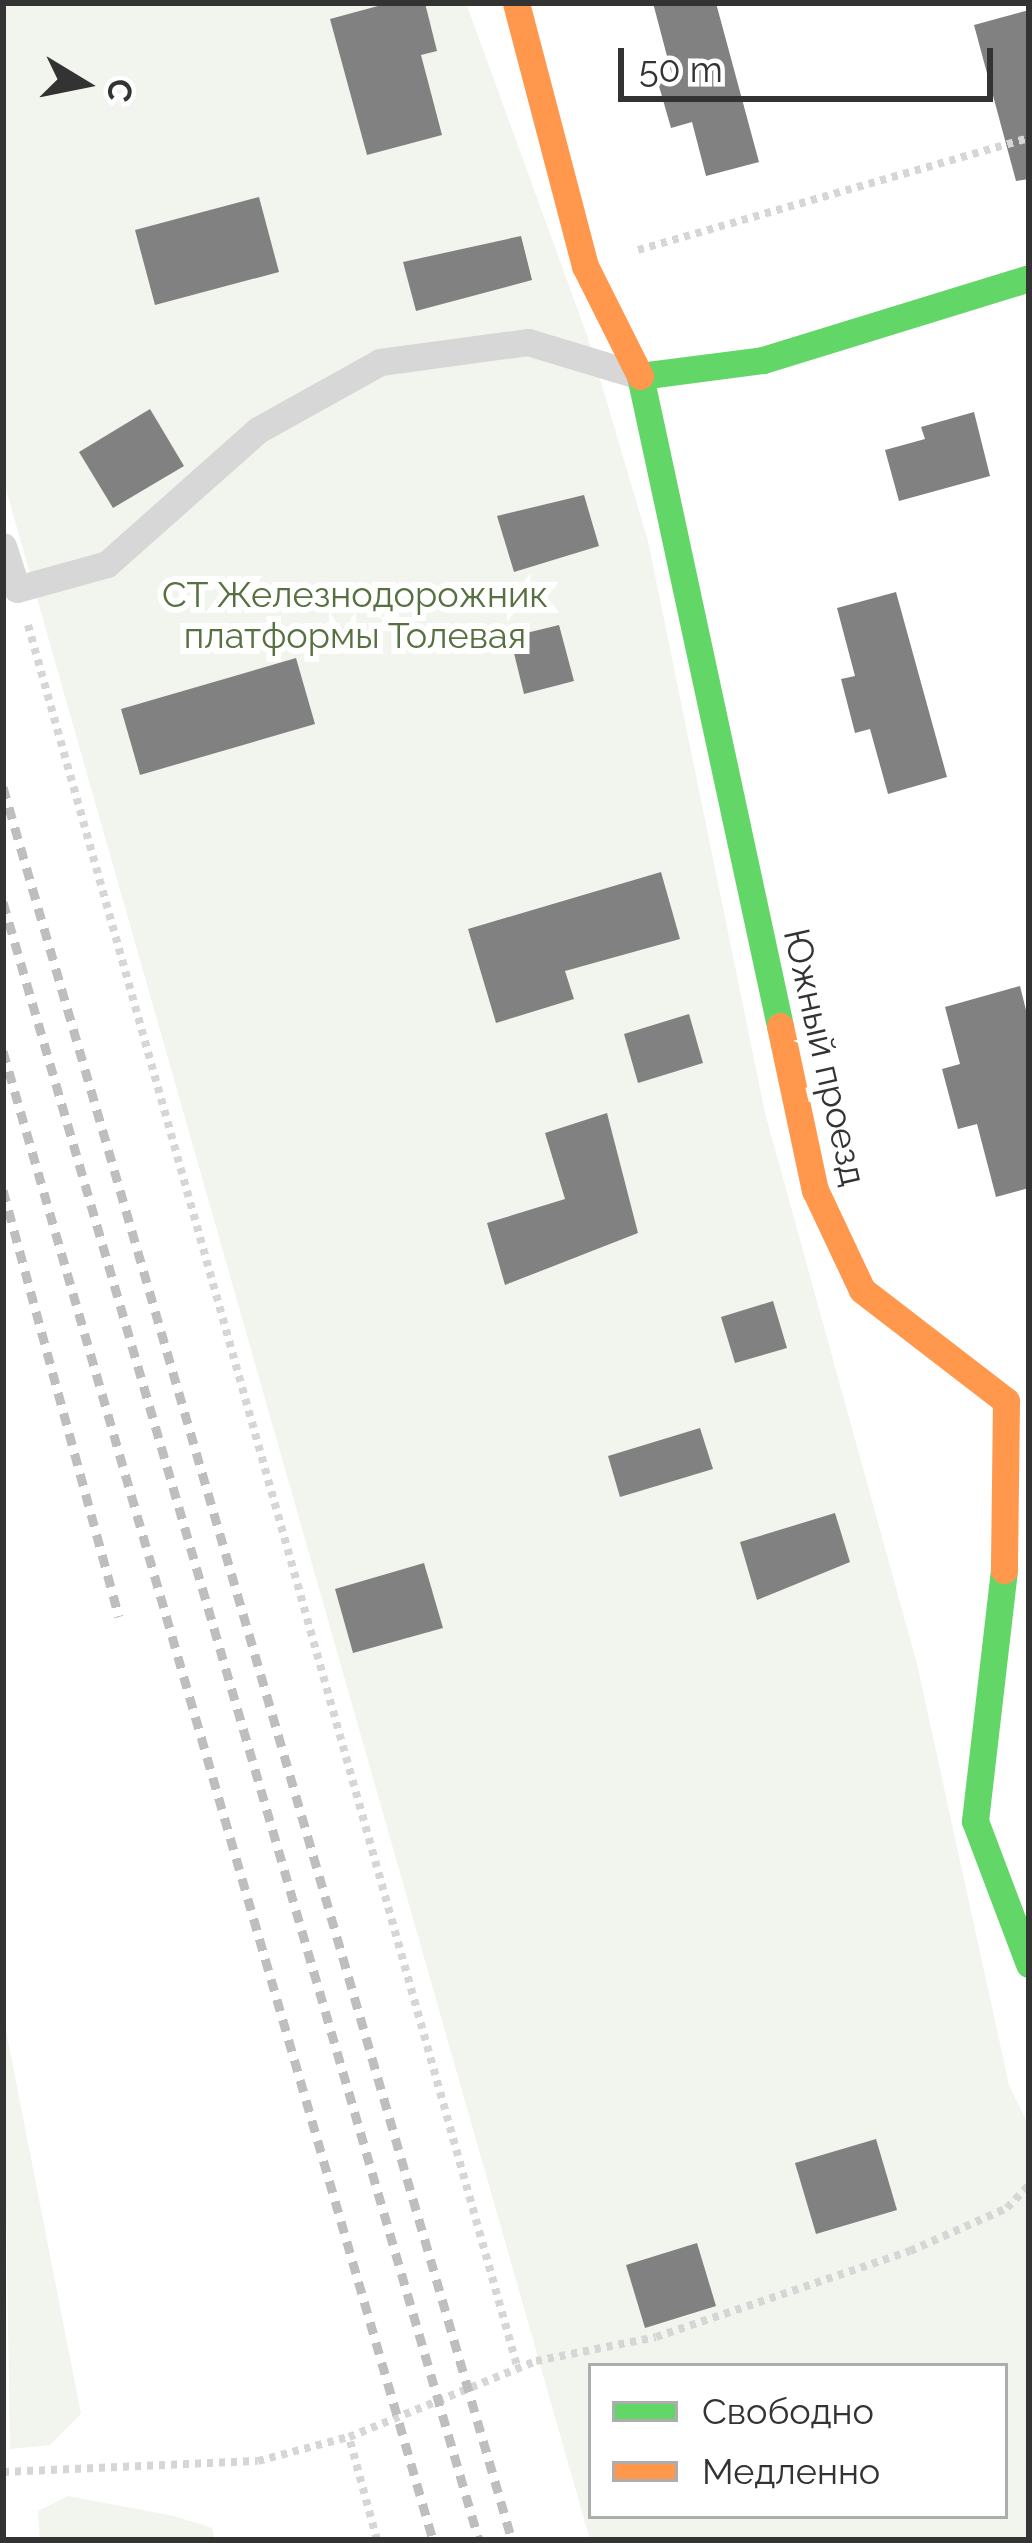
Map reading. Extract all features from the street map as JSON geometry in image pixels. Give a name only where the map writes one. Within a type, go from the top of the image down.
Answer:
[{"type":"street","name":"Южный проезд","points":[[516,3],[585,266],[640,376],[814,1190],[862,1290],[1006,1401],[1004,1594],[976,1821],[1029,1964]]},
{"type":"street","points":[[640,376],[763,360],[1029,278]]},
{"type":"lane","points":[[3,546],[17,589],[107,564],[258,430],[380,362],[528,342],[640,376]]},
{"type":"path","points":[[585,266],[1029,138]]},
{"type":"path","points":[[17,589],[518,2369]]},
{"type":"path","points":[[3,2472],[235,2463],[349,2437],[518,2369],[656,2337],[910,2251],[1007,2208],[1029,2185]]},
{"type":"path","points":[[349,2437],[377,2540]]},
{"type":"green space","name":"СТ Железнодорожник платформы Толевая","points":[[3,3],[466,3],[587,335],[648,541],[765,1113],[917,1664],[1009,2085],[1029,2126],[1029,2540],[590,2540],[3,479]]},
{"type":"green space","points":[[3,2015],[81,2414],[50,2445],[10,2449]]},
{"type":"green space","points":[[68,2496],[174,2516],[212,2528],[215,2540],[40,2540],[38,2511]]},
{"type":"building","points":[[389,3],[425,3],[437,51],[421,55],[442,135],[367,155],[330,19]]},
{"type":"building","points":[[653,3],[716,3],[759,162],[706,176],[692,122],[671,128],[657,79],[672,75]]},
{"type":"building","points":[[1029,10],[1029,179],[1016,181],[974,25]]},
{"type":"building","points":[[259,197],[279,272],[155,305],[135,230]]},
{"type":"building","points":[[521,236],[532,280],[416,311],[403,262]]},
{"type":"building","points":[[150,409],[184,466],[113,508],[79,452]]},
{"type":"building","points":[[974,412],[990,476],[899,501],[885,450],[925,439],[921,427]]},
{"type":"building","points":[[584,495],[599,546],[514,572],[497,516]]},
{"type":"building","points":[[896,592],[947,777],[888,794],[870,729],[855,733],[841,679],[855,676],[837,608]]},
{"type":"building","points":[[559,625],[574,681],[524,694],[510,637]]},
{"type":"building","points":[[296,658],[315,724],[140,775],[121,709]]},
{"type":"building","points":[[661,872],[680,939],[565,971],[574,999],[496,1023],[468,929]]},
{"type":"building","points":[[1020,986],[1029,1022],[1029,1188],[996,1197],[977,1124],[958,1129],[942,1069],[960,1064],[945,1007]]},
{"type":"building","points":[[689,1014],[703,1063],[638,1083],[624,1034]]},
{"type":"building","points":[[607,1113],[638,1233],[505,1285],[487,1223],[565,1199],[545,1133]]},
{"type":"building","points":[[773,1301],[787,1348],[735,1363],[721,1317]]},
{"type":"building","points":[[700,1428],[713,1469],[620,1497],[608,1456]]},
{"type":"building","points":[[835,1513],[850,1562],[757,1600],[740,1542]]},
{"type":"building","points":[[424,1563],[443,1628],[353,1653],[335,1589]]},
{"type":"building","points":[[876,2139],[897,2210],[816,2234],[795,2163]]},
{"type":"building","points":[[697,2243],[716,2306],[645,2328],[626,2265]]},
{"type":"railway","points":[[3,787],[512,2540]]},
{"type":"railway","points":[[3,902],[479,2540]]},
{"type":"railway","points":[[3,1051],[433,2540]]},
{"type":"railway","points":[[3,1190],[119,1617]]},
{"type":"traffic: fast","points":[[780,1026],[640,376],[763,360],[1029,278]]},
{"type":"traffic: fast","points":[[1004,1570],[975,1821],[1029,1964]]},
{"type":"traffic: slow","points":[[516,3],[585,266],[640,376]]},
{"type":"traffic: slow","points":[[780,1026],[815,1190],[862,1290],[1006,1401],[1004,1570]]}]
